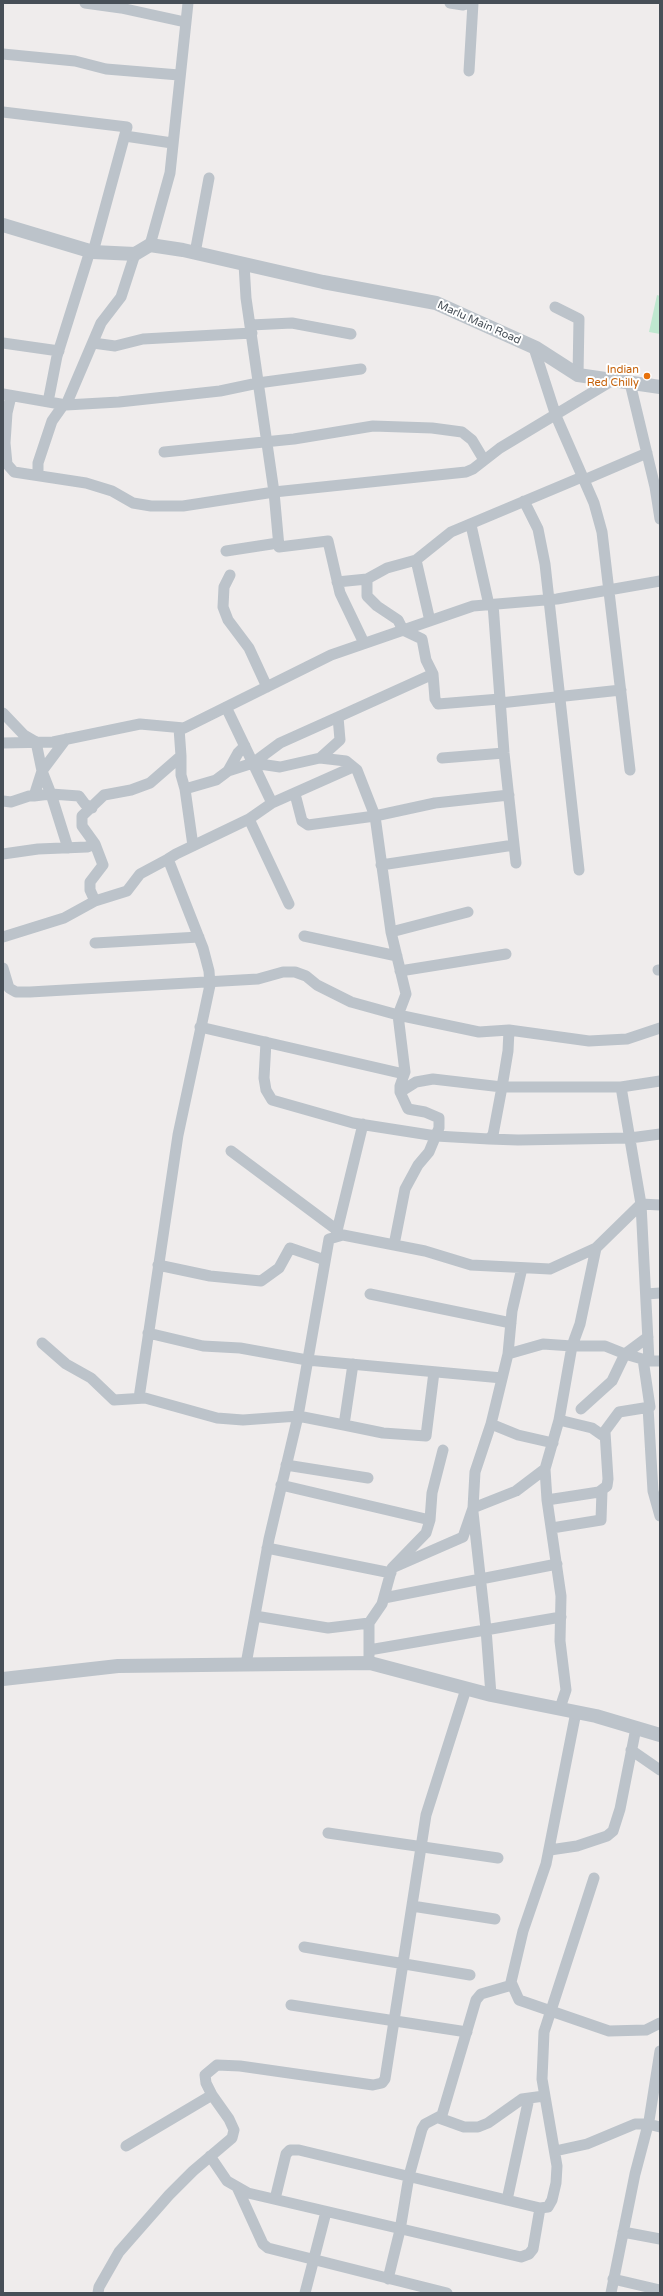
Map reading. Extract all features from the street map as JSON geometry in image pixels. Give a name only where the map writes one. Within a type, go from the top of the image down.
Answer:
[{"type":"street","points":[[85,3],[121,8],[185,22]]},
{"type":"street","points":[[3,225],[92,252],[134,254],[150,245],[170,173],[179,75],[188,3]]},
{"type":"street","points":[[450,3],[463,5],[472,3],[469,71]]},
{"type":"street","points":[[3,54],[75,61],[106,69],[179,75]]},
{"type":"street","points":[[3,112],[127,127],[92,252],[58,351],[48,402]]},
{"type":"street","points":[[125,136],[172,143]]},
{"type":"street","points":[[195,253],[209,178]]},
{"type":"street","name":"Marlu Main Road","points":[[150,245],[195,253],[323,282],[436,303],[534,348],[578,375],[660,387]]},
{"type":"street","points":[[38,474],[38,463],[52,421],[65,405],[101,323],[121,297],[134,254]]},
{"type":"street","points":[[244,264],[258,383],[274,492],[279,547],[328,540],[340,593],[364,643]]},
{"type":"street","points":[[556,307],[579,318],[578,375]]},
{"type":"street","points":[[93,343],[115,346],[143,339],[251,329],[292,323],[351,334]]},
{"type":"street","points":[[3,343],[58,351]]},
{"type":"street","points":[[534,348],[556,416],[594,503],[602,532],[630,770]]},
{"type":"street","points":[[361,369],[127,402],[65,405],[7,395],[5,443],[7,464],[14,472],[38,474],[86,483],[112,491],[133,503],[151,506],[183,506],[274,492],[466,472],[500,448],[556,416],[613,380]]},
{"type":"street","points":[[630,383],[647,453],[660,519]]},
{"type":"street","points":[[164,452],[294,439],[373,426],[432,428],[462,432],[472,440],[484,460]]},
{"type":"street","points":[[337,582],[367,579],[387,568],[416,560],[451,532],[471,525],[524,501],[647,453]]},
{"type":"street","points":[[524,501],[538,529],[549,599],[559,697],[580,870]]},
{"type":"street","points":[[471,525],[491,604],[504,753],[516,863]]},
{"type":"street","points":[[226,551],[278,543]]},
{"type":"street","points":[[416,560],[430,621]]},
{"type":"street","points":[[230,574],[224,587],[223,607],[228,620],[249,648],[267,687]]},
{"type":"street","points":[[367,579],[367,596],[377,606],[398,620],[403,630],[422,638],[426,660],[433,674],[435,699],[438,704],[559,697],[620,690]]},
{"type":"street","points":[[3,743],[66,739],[140,724],[184,728],[332,655],[473,606],[549,599],[660,581]]},
{"type":"street","points":[[186,789],[216,780],[228,771],[253,763],[280,743],[433,674]]},
{"type":"street","points":[[226,707],[272,803]]},
{"type":"street","points":[[3,713],[24,735],[36,742],[42,772],[51,794],[68,848]]},
{"type":"street","points":[[338,717],[340,740],[350,764],[357,770],[375,816],[391,932],[406,994],[398,1015],[404,1074],[400,1086],[400,1092],[408,1109],[425,1112],[439,1118],[439,1128],[430,1152],[418,1165],[405,1188],[394,1245]]},
{"type":"street","points":[[179,728],[181,756],[180,775],[186,789],[193,846]]},
{"type":"street","points":[[34,796],[42,772],[66,739]]},
{"type":"street","points":[[320,758],[340,740]]},
{"type":"street","points":[[228,771],[238,753],[245,746]]},
{"type":"street","points":[[442,758],[504,753]]},
{"type":"street","points":[[95,901],[90,890],[90,882],[103,865],[95,844],[82,826],[82,816],[104,795],[131,790],[150,783],[181,756]]},
{"type":"street","points":[[253,763],[280,767],[320,758],[350,764]]},
{"type":"street","points":[[3,937],[64,918],[95,901],[127,891],[140,874],[248,819],[272,803],[295,794],[350,764]]},
{"type":"street","points":[[3,801],[11,802],[34,796],[51,794],[79,796],[85,804],[92,808]]},
{"type":"street","points":[[295,794],[304,824],[375,816],[435,803],[509,795]]},
{"type":"street","points":[[248,819],[289,904]]},
{"type":"street","points":[[3,854],[95,844]]},
{"type":"street","points":[[381,865],[514,845]]},
{"type":"street","points":[[139,1398],[178,1135],[210,982],[209,971],[199,937],[168,860]]},
{"type":"street","points":[[391,932],[468,912]]},
{"type":"street","points":[[304,936],[397,956]]},
{"type":"street","points":[[95,943],[199,937]]},
{"type":"street","points":[[400,971],[506,954]]},
{"type":"street","points":[[3,968],[9,988],[16,992],[258,979],[284,972],[295,972],[306,976],[317,985],[351,1002],[398,1015],[479,1032],[509,1030],[589,1041],[627,1039],[660,1028]]},
{"type":"street","points":[[200,1027],[404,1074]]},
{"type":"street","points":[[489,1138],[493,1135],[502,1087],[508,1051],[509,1030]]},
{"type":"street","points":[[266,1042],[264,1078],[266,1090],[272,1100],[363,1124],[436,1136],[526,1140],[630,1138],[660,1134]]},
{"type":"street","points":[[400,1092],[416,1082],[433,1079],[502,1087],[621,1087],[660,1081]]},
{"type":"street","points":[[621,1087],[641,1204],[648,1337],[651,1360],[650,1407],[648,1407],[653,1491],[660,1516]]},
{"type":"street","points":[[246,1664],[267,1548],[298,1416],[329,1239],[336,1234],[363,1124]]},
{"type":"street","points":[[231,1151],[336,1234],[425,1251],[471,1265],[550,1269],[596,1248],[641,1204],[660,1205]]},
{"type":"street","points":[[158,1265],[210,1276],[261,1281],[279,1268],[290,1248],[325,1260]]},
{"type":"street","points":[[560,1708],[566,1690],[560,1641],[561,1617],[557,1564],[547,1500],[545,1469],[559,1420],[572,1346],[580,1324],[596,1248]]},
{"type":"street","points":[[491,1695],[486,1630],[473,1508],[474,1472],[491,1424],[508,1354],[511,1323],[522,1268]]},
{"type":"street","points":[[646,1294],[660,1293]]},
{"type":"street","points":[[370,1294],[511,1323]]},
{"type":"street","points":[[148,1333],[203,1346],[240,1348],[307,1360],[502,1378]]},
{"type":"street","points":[[581,1408],[612,1381],[625,1354],[648,1337]]},
{"type":"street","points":[[42,1344],[66,1364],[92,1378],[114,1400],[145,1398],[217,1418],[243,1420],[298,1416],[383,1433],[426,1436],[434,1372]]},
{"type":"street","points":[[508,1354],[543,1344],[605,1346],[625,1354],[651,1360]]},
{"type":"street","points":[[344,1424],[353,1364]]},
{"type":"street","points":[[559,1420],[592,1428],[602,1435],[619,1412],[648,1407]]},
{"type":"street","points":[[491,1424],[518,1435],[553,1443]]},
{"type":"street","points":[[547,1500],[602,1491],[607,1486],[608,1479],[605,1432]]},
{"type":"street","points":[[369,1656],[368,1623],[382,1604],[391,1570],[426,1533],[430,1520],[432,1493],[443,1450]]},
{"type":"street","points":[[286,1465],[368,1478]]},
{"type":"street","points":[[267,1548],[391,1570],[463,1537],[473,1508],[516,1491],[545,1469]]},
{"type":"street","points":[[281,1485],[430,1520]]},
{"type":"street","points":[[552,1528],[601,1520],[603,1513],[602,1491]]},
{"type":"street","points":[[384,1598],[557,1564]]},
{"type":"street","points":[[255,1616],[328,1628],[368,1623]]},
{"type":"street","points":[[3,1679],[118,1666],[246,1664],[369,1656],[486,1630],[561,1617]]},
{"type":"street","points":[[369,1656],[491,1695],[560,1708],[660,1735]]},
{"type":"street","points":[[98,2293],[99,2287],[119,2252],[169,2195],[210,2156],[232,2138],[234,2130],[229,2119],[212,2095],[206,2083],[205,2075],[217,2065],[240,2066],[378,2085],[385,2079],[426,1815],[466,1688]]},
{"type":"street","points":[[576,1712],[550,1850],[523,1931],[514,1965],[512,1985],[519,2000],[550,2012],[609,2031],[646,2030],[660,2023]]},
{"type":"street","points":[[550,1850],[577,1846],[607,1836],[613,1831],[620,1809],[636,1728]]},
{"type":"street","points":[[632,1750],[660,1770]]},
{"type":"street","points":[[328,1833],[498,1858]]},
{"type":"street","points":[[275,2199],[286,2154],[290,2150],[299,2150],[540,2208],[548,2207],[552,2200],[556,2183],[555,2151],[542,2079],[544,2032],[594,1878]]},
{"type":"street","points":[[412,1906],[495,1920]]},
{"type":"street","points":[[304,1947],[470,1975]]},
{"type":"street","points":[[440,2118],[476,2000],[481,1994],[512,1985]]},
{"type":"street","points":[[291,2005],[467,2032]]},
{"type":"street","points":[[611,2293],[635,2174],[648,2124],[660,2051]]},
{"type":"street","points":[[126,2146],[212,2095]]},
{"type":"street","points":[[388,2279],[400,2230],[409,2176],[422,2129],[429,2121],[440,2118],[464,2127],[478,2127],[488,2123],[522,2099],[544,2096]]},
{"type":"street","points":[[507,2200],[529,2098]]},
{"type":"street","points":[[555,2151],[587,2144],[635,2124],[648,2124],[660,2127]]},
{"type":"street","points":[[210,2156],[227,2181],[248,2192],[400,2230],[524,2257],[533,2249],[540,2208]]},
{"type":"street","points":[[237,2187],[262,2244],[282,2253],[447,2293]]},
{"type":"street","points":[[305,2293],[326,2212]]},
{"type":"street","points":[[623,2232],[660,2239]]},
{"type":"street","points":[[614,2279],[660,2290]]},
{"type":"green space","points":[[657,295],[660,296],[660,334],[649,332]]},
{"type":"place","name":"Indian Red Chilly","points":[[647,376]]}]
